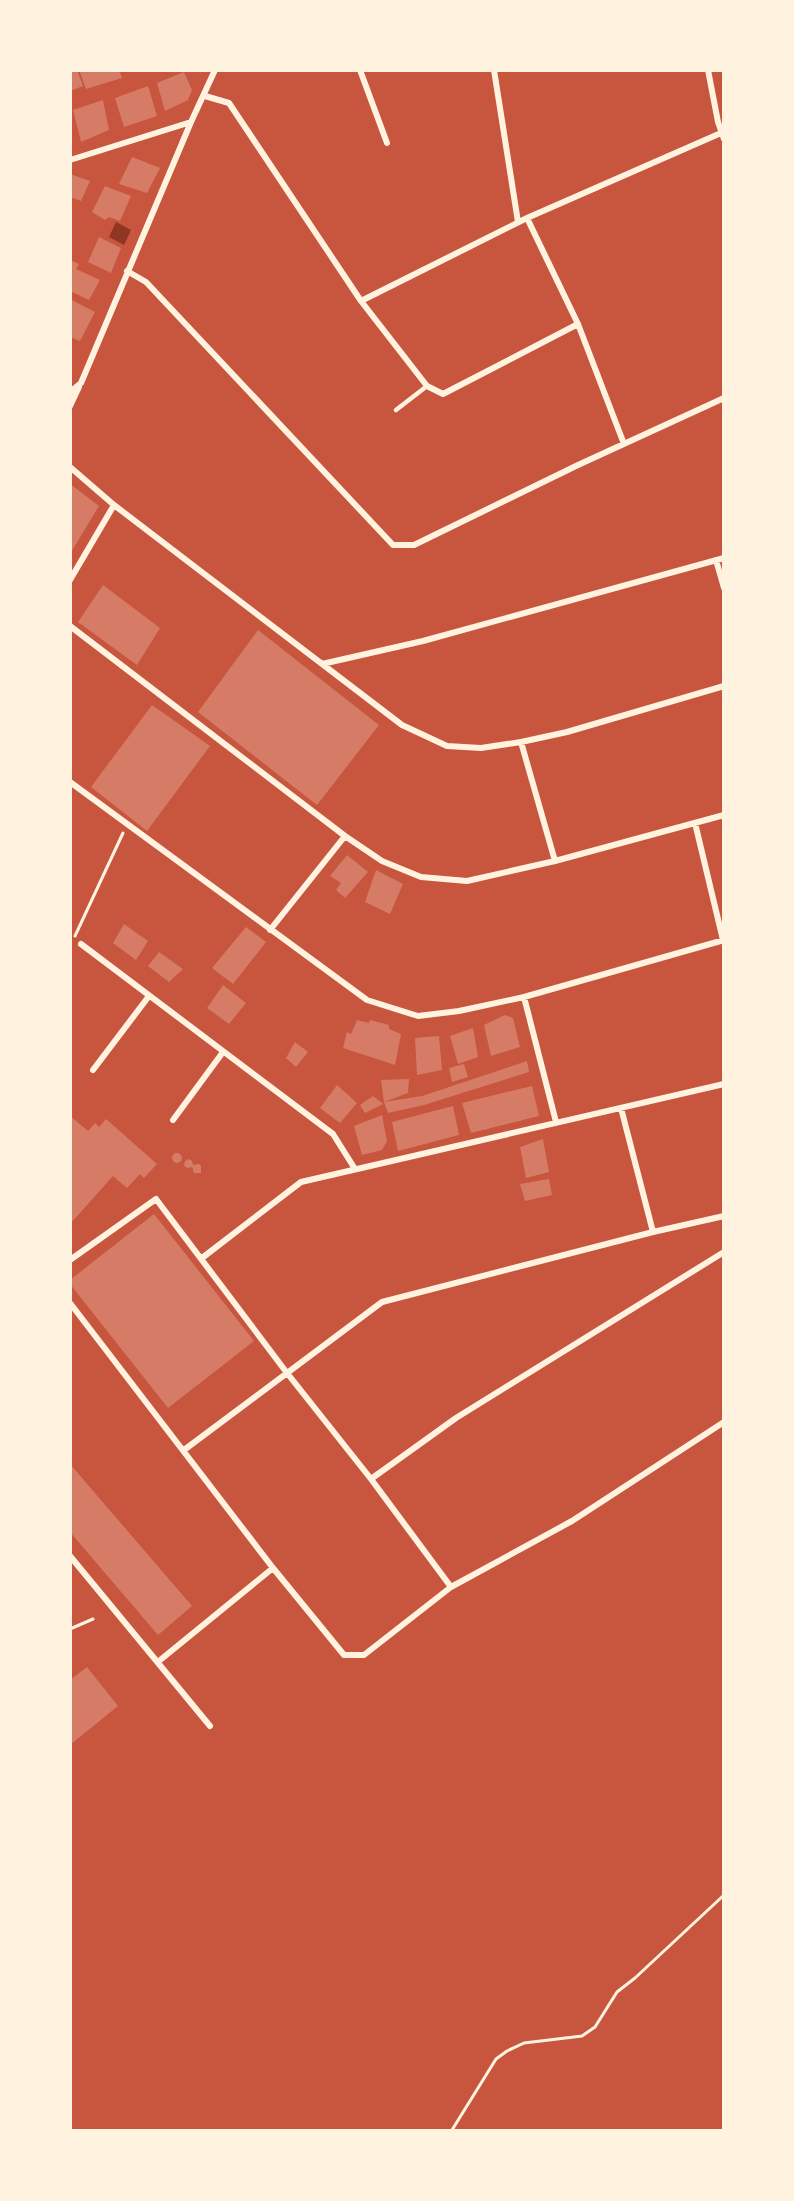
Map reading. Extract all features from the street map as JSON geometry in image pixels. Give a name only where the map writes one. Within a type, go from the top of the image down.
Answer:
[{"type":"street","points":[[70,406],[215,70]]},
{"type":"street","points":[[360,70],[387,143]]},
{"type":"street","points":[[494,70],[518,222]]},
{"type":"street","points":[[361,301],[518,222],[722,136],[708,70]]},
{"type":"street","points":[[205,96],[229,103],[361,301],[427,386],[443,394],[578,324]]},
{"type":"street","points":[[70,160],[191,122]]},
{"type":"street","points":[[527,218],[578,324],[624,444]]},
{"type":"street","points":[[128,271],[146,282],[393,545],[414,545],[723,398]]},
{"type":"street","points":[[70,392],[81,383]]},
{"type":"street","points":[[70,467],[114,505],[402,725],[447,746],[481,748],[521,742],[567,732],[723,686]]},
{"type":"street","points":[[70,580],[114,505]]},
{"type":"street","points":[[322,663],[423,641],[720,559],[723,588]]},
{"type":"street","points":[[70,626],[345,836],[382,861],[421,877],[467,881],[555,861],[723,815]]},
{"type":"street","points":[[521,742],[555,861]]},
{"type":"street","points":[[70,782],[367,1000],[418,1016],[459,1011],[524,997],[723,940],[695,823]]},
{"type":"street","points":[[270,930],[345,836]]},
{"type":"street","points":[[81,944],[333,1134],[355,1169]]},
{"type":"street","points":[[93,1070],[149,996]]},
{"type":"street","points":[[524,997],[556,1122]]},
{"type":"street","points":[[173,1120],[223,1052]]},
{"type":"street","points":[[202,1258],[301,1182],[723,1083]]},
{"type":"street","points":[[621,1108],[653,1232]]},
{"type":"street","points":[[70,1260],[156,1199],[286,1373],[371,1479],[451,1587]]},
{"type":"street","points":[[184,1450],[382,1302],[723,1216]]},
{"type":"street","points":[[371,1479],[456,1418],[723,1252]]},
{"type":"street","points":[[70,1303],[273,1568],[344,1655],[364,1655],[451,1587],[572,1521],[723,1422]]},
{"type":"street","points":[[70,1556],[159,1661],[210,1726]]},
{"type":"street","points":[[159,1661],[273,1568]]},
{"type":"lane","points":[[396,410],[427,386]]},
{"type":"path","points":[[81,944],[75,939],[76,932],[124,830]]},
{"type":"path","points":[[70,1629],[93,1619]]},
{"type":"path","points":[[452,2130],[496,2059],[524,2043],[582,2036],[595,2027],[617,1992],[635,1978],[723,1894]]},
{"type":"shaded area","points":[[116,222],[131,230],[124,245],[109,237]]},
{"type":"building","points":[[70,70],[77,70],[83,86],[70,91]]},
{"type":"building","points":[[79,70],[119,70],[122,78],[86,89]]},
{"type":"building","points":[[184,72],[192,90],[188,100],[165,111],[157,83]]},
{"type":"building","points":[[148,86],[157,116],[124,127],[115,98]]},
{"type":"building","points":[[103,100],[109,130],[81,142],[73,110]]},
{"type":"building","points":[[132,157],[160,168],[147,193],[119,184]]},
{"type":"building","points":[[70,174],[90,181],[81,201],[70,197]]},
{"type":"building","points":[[105,186],[131,196],[120,221],[109,217],[105,220],[92,212]]},
{"type":"building","points":[[99,237],[121,248],[111,273],[88,262]]},
{"type":"building","points":[[70,260],[79,264],[76,269],[100,280],[89,300],[70,291]]},
{"type":"building","points":[[70,299],[95,312],[80,341],[70,337]]},
{"type":"building","points":[[70,484],[99,506],[70,554]]},
{"type":"building","points":[[103,585],[160,628],[137,665],[78,622]]},
{"type":"building","points":[[258,630],[379,725],[317,805],[198,712]]},
{"type":"building","points":[[152,705],[210,746],[147,831],[91,787]]},
{"type":"building","points":[[347,855],[368,872],[345,898],[336,890],[341,883],[330,876]]},
{"type":"building","points":[[376,870],[403,884],[390,914],[365,902]]},
{"type":"building","points":[[124,924],[148,941],[136,960],[113,943]]},
{"type":"building","points":[[246,927],[266,942],[233,984],[212,968]]},
{"type":"building","points":[[159,952],[183,969],[169,982],[148,966]]},
{"type":"building","points":[[223,985],[246,1003],[229,1024],[207,1008]]},
{"type":"building","points":[[505,1015],[513,1018],[520,1047],[491,1056],[484,1025]]},
{"type":"building","points":[[357,1020],[369,1023],[370,1020],[389,1025],[389,1029],[401,1034],[395,1065],[343,1048],[347,1032],[351,1034]]},
{"type":"building","points":[[473,1028],[478,1057],[458,1064],[450,1036]]},
{"type":"building","points":[[439,1036],[442,1070],[417,1075],[415,1038]]},
{"type":"building","points":[[295,1042],[308,1052],[296,1067],[286,1058]]},
{"type":"building","points":[[527,1061],[529,1072],[424,1105],[388,1113],[384,1102],[422,1096]]},
{"type":"building","points":[[464,1064],[468,1077],[452,1082],[449,1068]]},
{"type":"building","points":[[409,1079],[408,1093],[384,1102],[381,1080]]},
{"type":"building","points":[[337,1085],[357,1103],[340,1123],[320,1108]]},
{"type":"building","points":[[532,1086],[539,1116],[471,1133],[462,1103]]},
{"type":"building","points":[[373,1096],[383,1104],[365,1113],[360,1105]]},
{"type":"building","points":[[453,1106],[459,1135],[398,1151],[392,1122]]},
{"type":"building","points":[[382,1115],[387,1141],[382,1150],[362,1155],[354,1126]]},
{"type":"building","points":[[70,1116],[88,1131],[95,1123],[99,1127],[106,1119],[157,1164],[144,1178],[140,1174],[127,1188],[113,1176],[70,1224]]},
{"type":"building","points":[[543,1139],[549,1172],[526,1178],[520,1147]]},
{"type":"building","points":[[177,1153],[181,1154],[181,1162],[177,1163],[173,1162],[172,1158],[173,1154]]},
{"type":"building","points":[[189,1159],[193,1165],[201,1166],[201,1173],[194,1173],[192,1167],[184,1166],[185,1161]]},
{"type":"building","points":[[549,1179],[552,1195],[525,1201],[520,1184]]},
{"type":"building","points":[[154,1214],[254,1341],[168,1408],[70,1284],[70,1280]]},
{"type":"building","points":[[70,1464],[192,1606],[158,1635],[70,1532]]},
{"type":"building","points":[[87,1667],[118,1706],[70,1745],[70,1680]]}]
